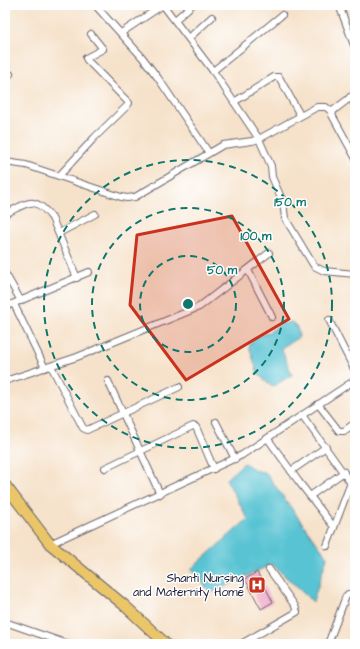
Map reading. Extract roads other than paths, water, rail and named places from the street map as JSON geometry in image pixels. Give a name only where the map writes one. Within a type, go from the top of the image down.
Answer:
[{"type":"main road","points":[[5,485],[50,544],[124,605],[166,644]]},
{"type":"street","points":[[95,5],[158,78],[209,153]]},
{"type":"street","points":[[121,34],[164,5],[213,71],[259,139],[271,166],[272,177],[284,202],[285,218],[314,266],[324,271],[355,274]]},
{"type":"street","points":[[175,20],[192,5]]},
{"type":"street","points":[[339,5],[355,48]]},
{"type":"street","points":[[213,71],[282,14]]},
{"type":"street","points":[[189,38],[212,17]]},
{"type":"street","points":[[59,176],[129,103],[87,60],[86,58],[103,49],[91,34]]},
{"type":"street","points":[[234,102],[274,78],[279,77],[300,115]]},
{"type":"street","points":[[332,112],[353,95],[355,104]]},
{"type":"street","points":[[5,162],[26,165],[121,197],[131,198],[152,188],[223,145],[259,139],[300,115],[317,107],[323,106],[332,112],[333,118],[355,158]]},
{"type":"street","points":[[5,214],[31,202],[36,202],[48,212],[59,233],[77,278]]},
{"type":"street","points":[[59,233],[95,214]]},
{"type":"street","points":[[5,382],[77,357],[199,307],[270,253]]},
{"type":"street","points":[[248,270],[272,317]]},
{"type":"street","points":[[5,307],[89,272]]},
{"type":"street","points":[[5,273],[21,301]]},
{"type":"street","points":[[14,304],[48,367],[85,430],[88,430],[179,387]]},
{"type":"street","points":[[329,320],[355,371]]},
{"type":"street","points":[[50,544],[234,459],[268,439],[355,380]]},
{"type":"street","points":[[108,381],[160,494]]},
{"type":"street","points":[[318,404],[338,431],[344,431],[355,423]]},
{"type":"street","points":[[302,415],[349,479],[350,485],[327,546]]},
{"type":"street","points":[[216,422],[234,459]]},
{"type":"street","points":[[105,468],[191,426],[195,426],[214,469]]},
{"type":"street","points":[[268,439],[334,527]]},
{"type":"street","points":[[292,471],[326,447]]},
{"type":"street","points":[[310,496],[344,472]]},
{"type":"street","points":[[241,644],[297,612],[295,606],[269,569]]},
{"type":"street","points":[[328,644],[346,596],[350,594],[355,596]]},
{"type":"street","points":[[5,622],[68,644]]},
{"type":"water","points":[[292,322],[297,327],[299,337],[281,348],[292,375],[272,387],[258,374],[249,346],[255,338],[269,332],[281,324]]},
{"type":"water","points":[[244,463],[257,471],[265,472],[327,557],[313,602],[272,564],[211,593],[191,569],[248,519],[226,479]]},
{"type":"place","name":"Shanti Nursing and Maternity Home","points":[[257,585]]}]
